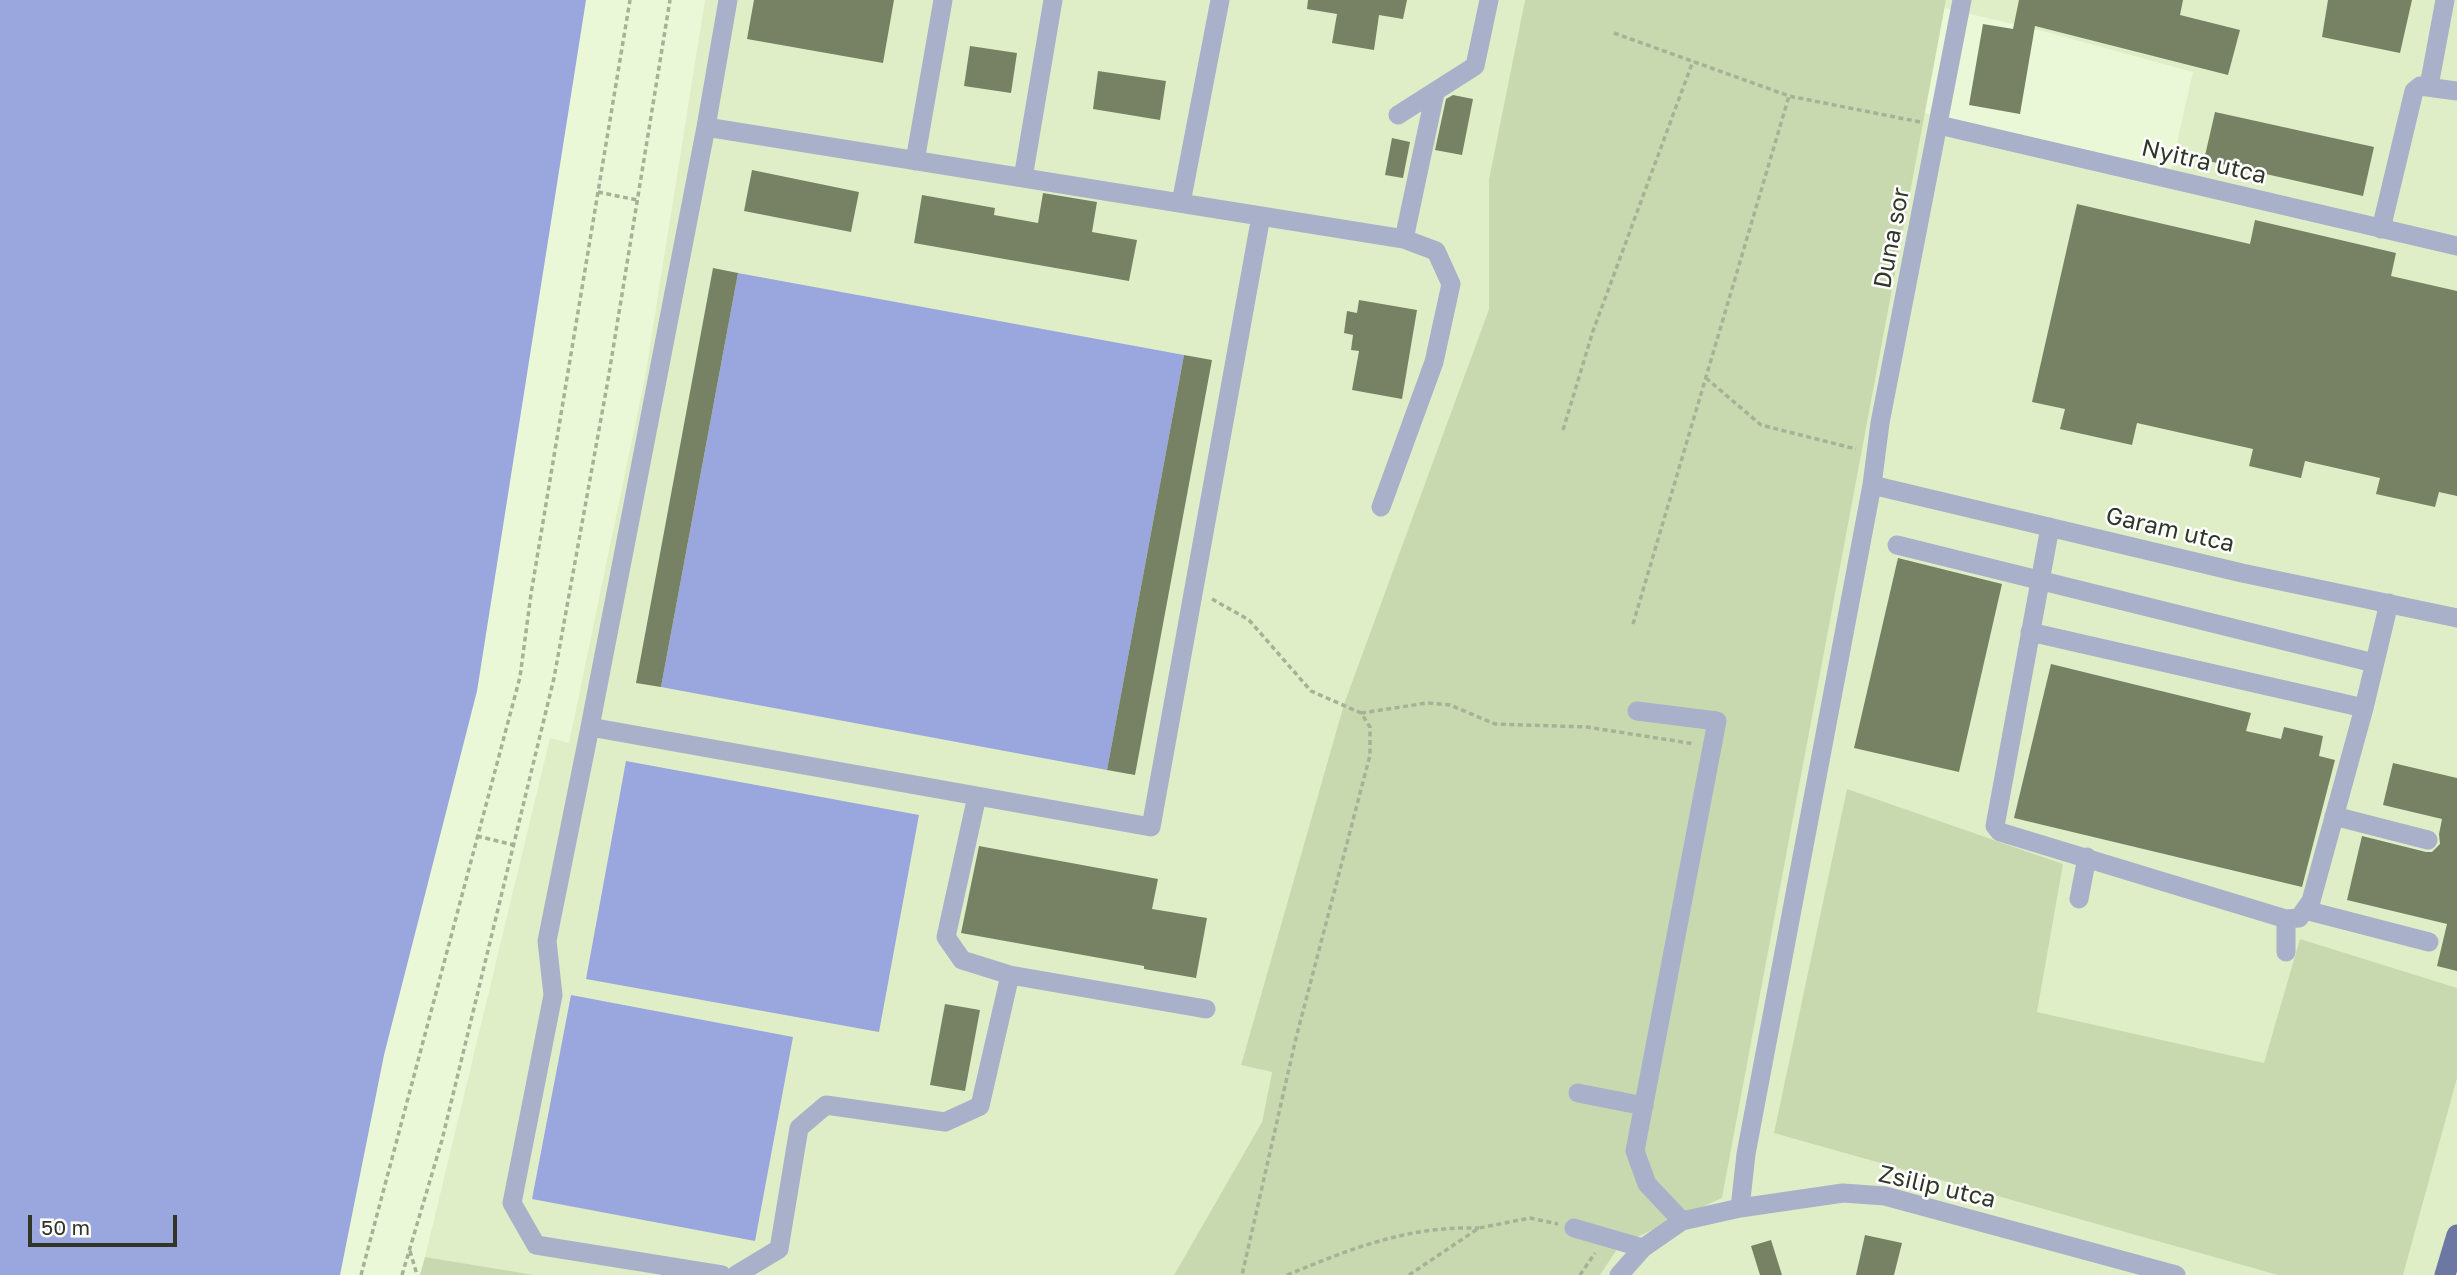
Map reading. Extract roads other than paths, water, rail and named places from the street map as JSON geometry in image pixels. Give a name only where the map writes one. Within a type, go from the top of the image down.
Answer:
[{"type":"main road","points":[[2445,1275],[2457,1235]]},
{"type":"street","points":[[722,1275],[536,1245],[512,1203],[553,995],[547,941],[706,127],[728,0]]},
{"type":"street","points":[[915,160],[943,0]]},
{"type":"street","points":[[1181,203],[1220,0]]},
{"type":"street","points":[[1398,115],[1475,66],[1489,0]]},
{"type":"street","name":"Duna sor","points":[[1740,1208],[1749,1141],[1872,485],[1875,453],[1962,0]]},
{"type":"street","points":[[2429,86],[2445,0]]},
{"type":"street","points":[[1023,178],[1048,1]]},
{"type":"street","points":[[2381,229],[2414,91],[2420,86],[2429,86],[2457,91]]},
{"type":"street","points":[[1405,239],[1435,93]]},
{"type":"street","name":"Nyitra utca","points":[[1939,125],[2457,246]]},
{"type":"street","points":[[706,127],[1405,239],[1436,251],[1451,284],[1434,362],[1381,507]]},
{"type":"street","points":[[590,727],[1151,827],[1261,216]]},
{"type":"street","name":"Garam utca","points":[[1872,485],[2242,573],[2457,618]]},
{"type":"street","points":[[2050,527],[1995,826],[2000,832],[2286,919],[2299,918],[2311,901],[2364,708],[2389,603]]},
{"type":"street","points":[[1897,545],[2374,663]]},
{"type":"street","points":[[2031,632],[2364,708]]},
{"type":"street","points":[[1637,711],[1717,721],[1635,1151],[1647,1184],[1682,1221]]},
{"type":"street","points":[[977,796],[946,937],[962,960],[1010,975],[1206,1009]]},
{"type":"street","points":[[2334,816],[2428,840]]},
{"type":"street","points":[[2079,899],[2087,857]]},
{"type":"street","points":[[2305,910],[2429,942]]},
{"type":"street","points":[[2286,919],[2286,952]]},
{"type":"street","points":[[736,1275],[779,1249],[799,1128],[826,1105],[946,1122],[980,1106],[1010,975]]},
{"type":"street","points":[[1578,1093],[1644,1106]]},
{"type":"street","name":"Zsilip utca","points":[[1619,1275],[1643,1248],[1682,1221],[1740,1208],[1843,1193],[1885,1196],[2176,1275]]},
{"type":"street","points":[[1574,1228],[1643,1248]]},
{"type":"water","points":[[0,0],[586,0],[477,691],[384,1055],[340,1275],[0,1275]]},
{"type":"water","points":[[738,273],[1184,355],[1107,770],[661,687]]},
{"type":"water","points":[[626,761],[919,815],[879,1032],[586,979]]},
{"type":"water","points":[[571,995],[793,1037],[755,1241],[532,1199]]}]
